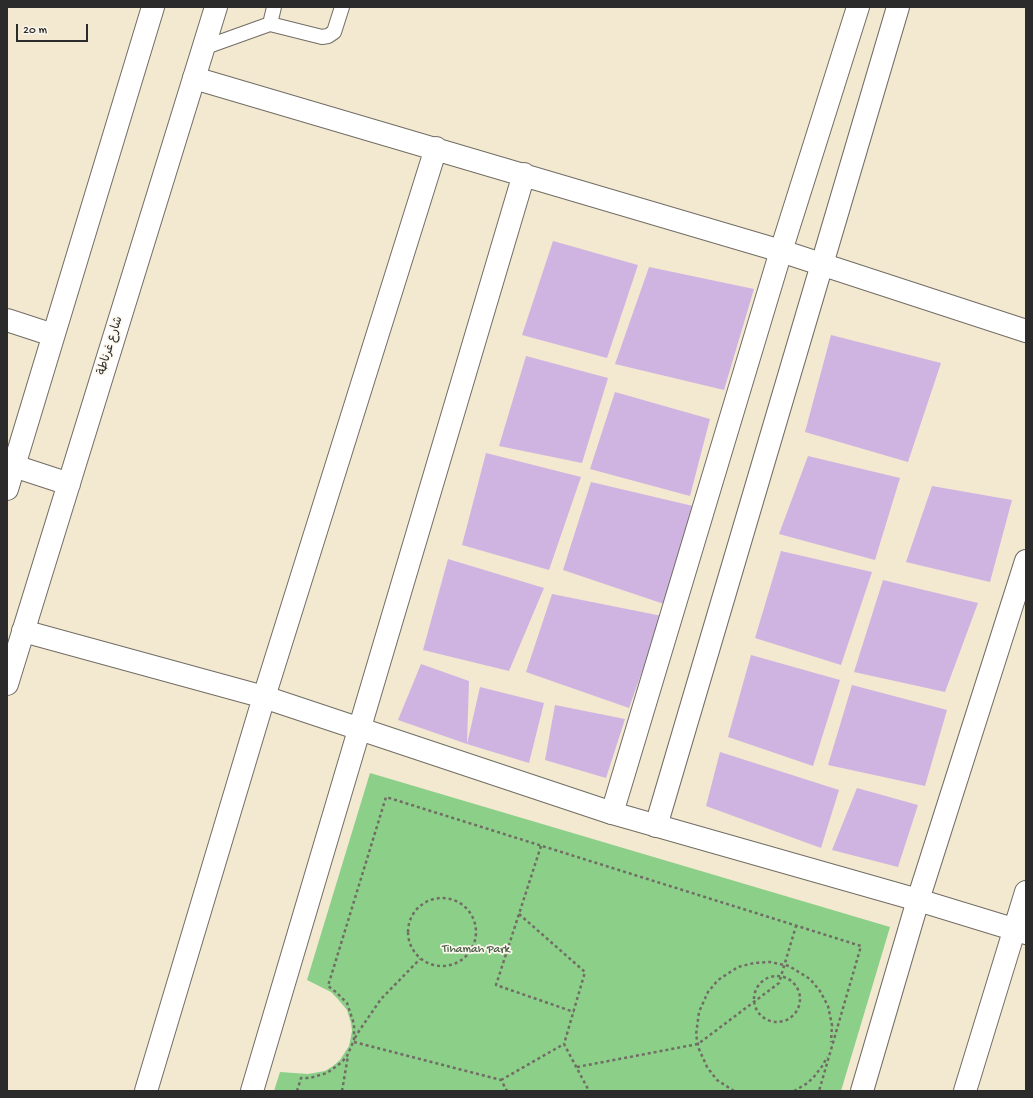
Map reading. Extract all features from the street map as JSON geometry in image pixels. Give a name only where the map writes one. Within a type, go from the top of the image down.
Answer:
[{"type":"street","points":[[7,489],[153,7]]},
{"type":"street","name":"شارع غرناطة","points":[[7,684],[216,7]]},
{"type":"street","points":[[612,813],[781,250],[858,7]]},
{"type":"street","points":[[656,826],[898,7]]},
{"type":"street","points":[[194,78],[781,250],[1026,331]]},
{"type":"street","points":[[146,1091],[264,697],[436,148]]},
{"type":"street","points":[[252,1091],[524,174]]},
{"type":"street","points":[[7,320],[53,335]]},
{"type":"street","points":[[14,466],[69,484]]},
{"type":"street","points":[[862,1091],[918,900],[1026,561]]},
{"type":"street","points":[[24,631],[264,697],[612,813],[918,900],[1020,931]]},
{"type":"street","points":[[965,1091],[1020,931],[1026,892]]},
{"type":"lane","points":[[270,24],[274,7]]},
{"type":"lane","points":[[203,48],[270,24],[322,37],[328,36],[334,32],[342,7]]},
{"type":"path","points":[[342,1091],[346,1067],[355,1032],[351,1010],[347,1003],[328,986],[386,797],[860,946],[819,1091]]},
{"type":"path","points":[[541,846],[496,985],[574,1012]]},
{"type":"path","points":[[443,898],[458,902],[470,913],[476,928],[475,941],[469,953],[457,963],[443,966],[431,965],[420,959],[412,948],[408,935],[410,922],[416,911],[428,901],[443,898]]},
{"type":"path","points":[[354,1042],[501,1080],[564,1044],[585,972],[519,914]]},
{"type":"path","points":[[577,1067],[698,1044],[779,984],[796,926]]},
{"type":"path","points":[[297,1091],[301,1078],[310,1078],[327,1073],[342,1062],[347,1056],[358,1031],[381,999],[420,959]]},
{"type":"path","points":[[734,1091],[722,1084],[712,1074],[702,1059],[696,1035],[699,1012],[705,998],[718,980],[738,967],[754,963],[770,962],[784,965],[803,974],[815,984],[825,998],[832,1025],[832,1040],[827,1057],[812,1078],[800,1089],[794,1091]]},
{"type":"path","points":[[772,976],[787,978],[796,986],[799,992],[798,1007],[795,1013],[786,1020],[778,1022],[771,1022],[760,1015],[754,1002],[755,992],[758,986],[764,980],[772,976]]},
{"type":"path","points":[[564,1044],[589,1091]]},
{"type":"path","points":[[501,1080],[507,1091]]},
{"type":"green space","name":"Tihamah Park","points":[[370,773],[890,927],[841,1091],[274,1091],[280,1072],[308,1074],[325,1071],[340,1060],[349,1046],[352,1031],[347,1010],[331,992],[307,980]]},
{"type":"building","points":[[553,241],[638,265],[607,358],[522,335]]},
{"type":"building","points":[[649,267],[754,289],[724,390],[615,364]]},
{"type":"building","points":[[831,335],[941,363],[908,462],[805,432]]},
{"type":"building","points":[[526,356],[608,378],[582,463],[499,446]]},
{"type":"building","points":[[615,392],[710,419],[690,496],[590,469]]},
{"type":"building","points":[[486,453],[581,477],[549,570],[462,545]]},
{"type":"building","points":[[808,456],[900,478],[875,560],[779,534]]},
{"type":"building","points":[[591,482],[693,506],[667,605],[563,570]]},
{"type":"building","points":[[932,486],[1012,500],[990,582],[906,562]]},
{"type":"building","points":[[781,551],[872,572],[841,665],[755,638]]},
{"type":"building","points":[[448,559],[544,588],[509,671],[423,650]]},
{"type":"building","points":[[883,580],[978,603],[945,692],[854,672]]},
{"type":"building","points":[[552,594],[662,616],[629,708],[526,672]]},
{"type":"building","points":[[751,655],[840,680],[813,766],[728,737]]},
{"type":"building","points":[[421,664],[469,681],[467,744],[398,720]]},
{"type":"building","points":[[852,685],[947,710],[925,786],[828,765]]},
{"type":"building","points":[[480,687],[544,703],[529,763],[467,744]]},
{"type":"building","points":[[555,705],[625,719],[606,778],[545,760]]},
{"type":"building","points":[[720,752],[839,790],[821,848],[706,806]]},
{"type":"building","points":[[857,788],[918,805],[898,867],[832,850]]}]
